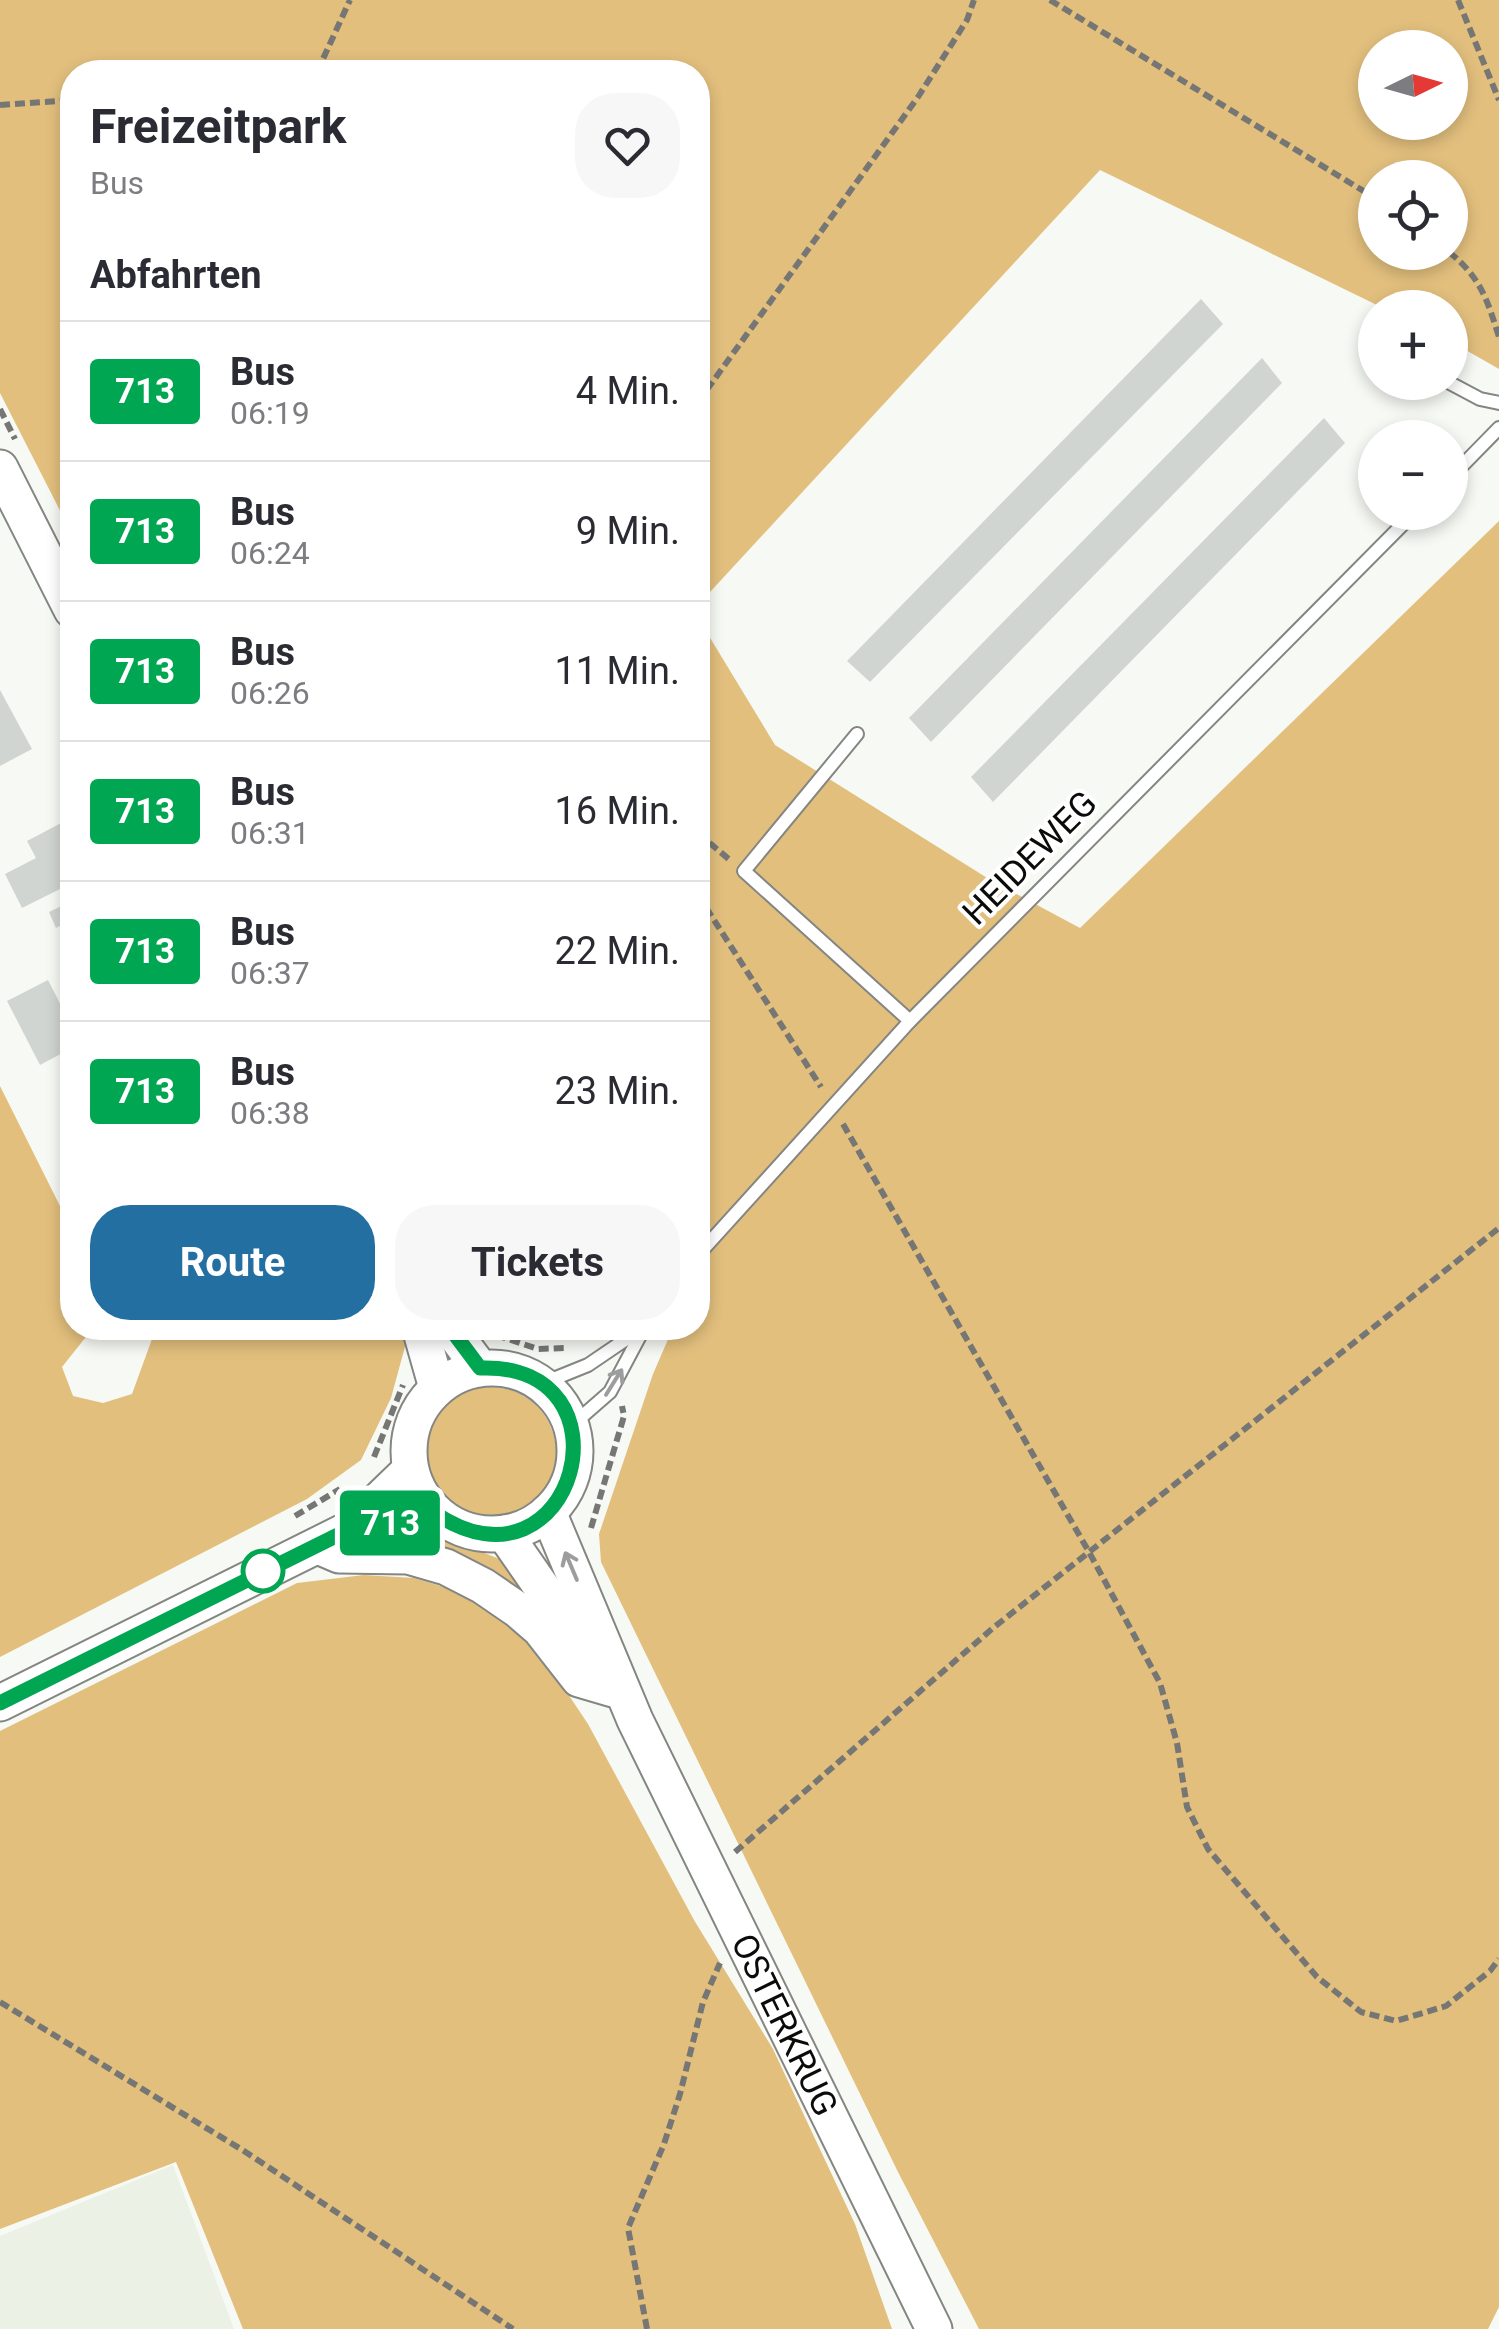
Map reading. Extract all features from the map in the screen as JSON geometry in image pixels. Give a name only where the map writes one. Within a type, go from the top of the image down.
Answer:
[{"type":"main road","points":[[0,468],[60,586]]},
{"type":"main road","points":[[420,1340],[421,1406],[408,1451],[410,1470],[421,1496],[436,1514],[456,1527],[480,1534],[528,1526],[548,1512],[562,1496],[574,1458],[571,1426],[554,1396],[516,1371],[480,1368],[422,1380]]},
{"type":"main road","points":[[459,1340],[480,1368]]},
{"type":"main road","points":[[333,1538],[410,1470]]},
{"type":"main road","name":"OSTERKRUG","points":[[548,1512],[636,1720],[934,2329]]},
{"type":"main road","points":[[0,1703],[333,1538],[436,1514]]},
{"type":"main road","name":"OSTERKRUG","points":[[504,1533],[636,1720]]},
{"type":"main road","points":[[333,1538],[339,1555],[408,1556],[446,1567],[483,1586],[540,1630],[579,1680],[613,1689]]},
{"type":"lane","points":[[1468,393],[1499,403]]},
{"type":"lane","points":[[1468,460],[1499,428]]},
{"type":"lane","name":"HEIDEWEG","points":[[710,1242],[910,1021],[1397,530]]},
{"type":"lane","points":[[857,734],[744,871],[910,1021]]},
{"type":"lane","points":[[541,1384],[588,1366],[626,1340]]},
{"type":"lane","points":[[571,1426],[610,1392],[637,1340]]},
{"type":"path","points":[[323,60],[350,0]]},
{"type":"path","points":[[710,385],[918,97],[966,20],[974,0]]},
{"type":"path","points":[[1050,0],[1358,188]]},
{"type":"path","points":[[1458,0],[1499,100]]},
{"type":"path","points":[[0,105],[60,101]]},
{"type":"path","points":[[1468,268],[1485,296],[1499,337]]},
{"type":"path","points":[[710,843],[744,871]]},
{"type":"path","points":[[710,914],[833,1106],[1160,1682],[1177,1744],[1187,1808],[1208,1849],[1317,1977],[1361,2012],[1396,2021],[1446,2006],[1490,1971],[1499,1959]]},
{"type":"path","points":[[734,1852],[992,1628],[1499,1228]]},
{"type":"path","points":[[510,1340],[538,1349],[573,1348]]},
{"type":"path","points":[[372,1462],[422,1380]]},
{"type":"path","points":[[291,1519],[356,1480]]},
{"type":"path","points":[[647,2329],[628,2228],[664,2144],[703,2002],[720,1966]]},
{"type":"path","points":[[0,2002],[244,2151],[514,2329]]},
{"type":"shaded area","points":[[0,0],[1499,0],[1499,369],[1468,351],[1468,290],[1358,290],[1358,296],[1100,170],[710,592],[710,60],[60,60],[60,510],[0,393]]},
{"type":"shaded area","points":[[1499,521],[1499,2307],[1488,2329],[979,2329],[898,2172],[601,1562],[599,1534],[668,1340],[710,1340],[710,638],[775,745],[992,881],[1080,928]]},
{"type":"shaded area","points":[[0,1086],[60,1206],[60,1340],[83,1340],[62,1367],[73,1396],[103,1403],[132,1394],[152,1340],[406,1343],[391,1398],[361,1460],[307,1499],[0,1657]]},
{"type":"shaded area","points":[[491,1387],[516,1392],[537,1406],[551,1427],[556,1452],[551,1477],[537,1498],[516,1512],[491,1517],[466,1512],[445,1498],[431,1477],[426,1452],[431,1427],[445,1406],[466,1392]]},
{"type":"shaded area","points":[[432,1532],[507,1562],[549,1613],[386,1544],[409,1533]]},
{"type":"shaded area","points":[[364,1575],[414,1578],[457,1591],[499,1618],[542,1655],[588,1724],[694,1920],[773,2049],[855,2224],[892,2329],[243,2329],[176,2162],[0,2229],[0,1731],[297,1583]]},
{"type":"shaded area","points":[[173,2165],[234,2329],[0,2329],[0,2236]]},
{"type":"building","points":[[1201,299],[1223,324],[870,682],[847,661]]},
{"type":"building","points":[[1262,358],[1282,383],[931,742],[909,718]]},
{"type":"building","points":[[1324,418],[1345,443],[993,802],[971,777]]},
{"type":"building","points":[[0,690],[32,749],[0,766]]},
{"type":"building","points":[[60,824],[60,889],[22,908],[5,874],[36,858],[27,841]]},
{"type":"building","points":[[60,907],[60,926],[56,928],[49,912]]},
{"type":"building","points":[[48,980],[60,1004],[60,1054],[40,1065],[7,1001]]},
{"type":"bus line","name":"713","points":[[0,1703],[348,1530],[436,1514],[456,1527],[480,1534],[504,1533],[528,1526],[548,1512],[562,1496],[574,1458],[574,1437],[567,1416],[541,1384],[516,1371],[480,1368],[459,1340]]}]
